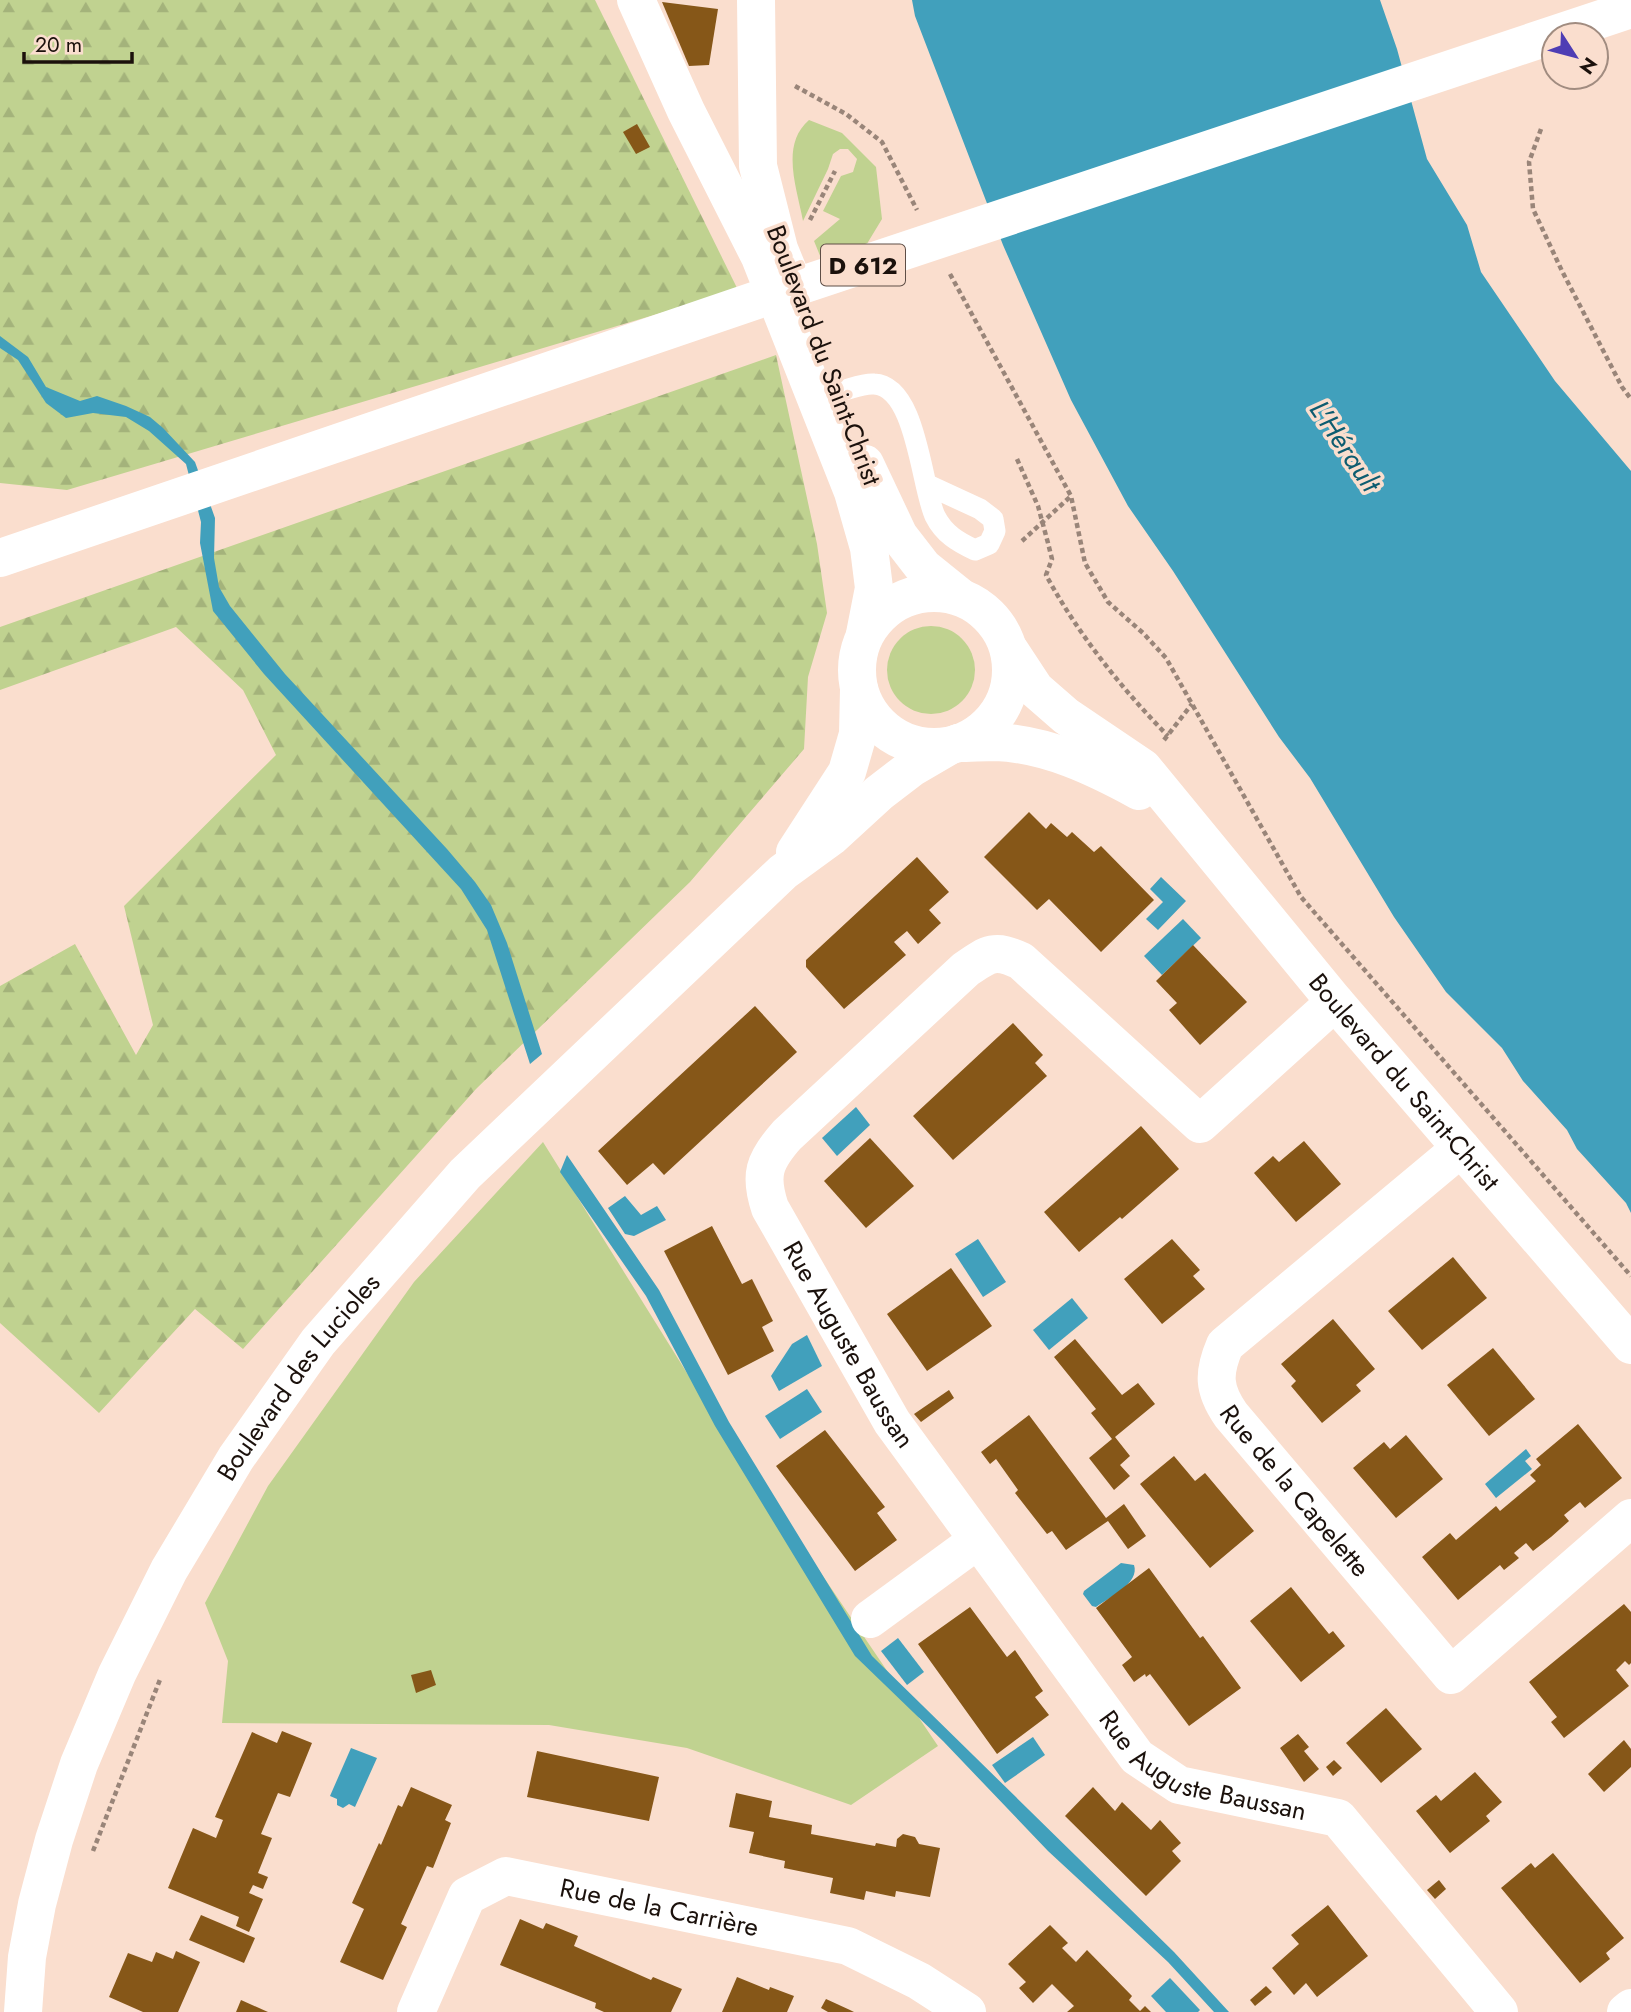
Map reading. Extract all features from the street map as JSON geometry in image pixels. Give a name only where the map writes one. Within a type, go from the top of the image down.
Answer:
[{"type":"main road","name":"Boulevard du Saint-Christ","points":[[636,0],[686,111],[760,257],[853,492],[869,548],[874,588],[865,634]]},
{"type":"main road","name":"Boulevard du Saint-Christ","points":[[756,0],[758,166],[779,249],[873,484],[899,536],[923,568],[959,596]]},
{"type":"main road","name":"D 612","points":[[0,558],[741,306],[1631,9]]},
{"type":"main road","points":[[932,592],[959,596],[982,608],[999,627],[1010,651],[1012,674],[1007,697],[996,717],[979,733],[953,745],[926,747],[903,741],[883,728],[868,710],[859,689],[858,661],[865,634],[883,612],[906,598],[932,592]]},
{"type":"main road","name":"Boulevard du Saint-Christ","points":[[1010,651],[1035,689],[1045,698],[1066,716],[1143,768],[1335,1002],[1631,1345]]},
{"type":"main road","name":"Boulevard des Lucioles","points":[[783,872],[847,772],[858,734],[859,689]]},
{"type":"main road","name":"Boulevard du Saint-Christ","points":[[953,745],[997,742],[1043,749],[1087,765],[1184,816]]},
{"type":"main road","name":"Boulevard des Lucioles","points":[[23,2012],[27,1957],[37,1904],[54,1840],[79,1765],[117,1674],[169,1570],[236,1458],[318,1342],[465,1174],[783,872],[831,837],[904,773],[953,745]]},
{"type":"main road","name":"Rue Auguste Baussan","points":[[1335,1002],[1200,1124],[1021,961],[1003,953],[984,957],[966,969],[779,1145],[762,1178],[770,1208],[892,1422],[1137,1757],[1179,1785],[1338,1818],[1499,2012]]},
{"type":"main road","name":"Rue de la Capelette","points":[[1461,1148],[1225,1345],[1218,1362],[1216,1382],[1220,1399],[1230,1415],[1451,1675],[1631,1518]]},
{"type":"main road","points":[[870,1619],[978,1539]]},
{"type":"main road","name":"Rue de la Carrière","points":[[416,2012],[467,1896],[506,1876],[848,1946],[919,1981],[967,2012]]},
{"type":"main road","points":[[1626,2012],[1631,2008]]},
{"type":"lane","points":[[836,392],[873,384],[886,388],[903,405],[928,485]]},
{"type":"path","points":[[787,82],[846,114],[882,142],[919,213]]},
{"type":"path","points":[[1541,129],[1530,162],[1533,209],[1622,387],[1631,398]]},
{"type":"path","points":[[949,272],[1070,496],[1085,563],[1108,602],[1166,658],[1301,897],[1631,1276]]},
{"type":"path","points":[[1017,459],[1038,506],[1052,559],[1046,575],[1066,611],[1094,650],[1168,736]]},
{"type":"path","points":[[1143,768],[1192,704]]},
{"type":"path","points":[[88,1864],[163,1671]]},
{"type":"green space","points":[[0,0],[595,0],[738,290],[67,490],[0,483]]},
{"type":"green space","points":[[809,120],[842,133],[876,167],[882,219],[862,252],[823,263],[814,241],[840,219],[823,211],[841,176],[853,172],[857,159],[848,149],[840,149],[833,154],[803,221],[793,154],[800,130]]},
{"type":"green space","points":[[776,355],[817,544],[827,613],[808,677],[804,749],[690,882],[476,1089],[243,1349],[195,1309],[99,1413],[0,1323],[0,986],[75,944],[136,1055],[153,1025],[124,906],[276,755],[243,690],[176,627],[0,690],[0,627]]},
{"type":"green space","points":[[931,626],[956,633],[968,645],[975,670],[968,695],[956,707],[931,714],[906,707],[894,695],[887,670],[894,645],[906,633]]},
{"type":"green space","points":[[543,1142],[705,1402],[938,1746],[851,1805],[687,1748],[549,1725],[222,1723],[228,1661],[205,1603],[268,1486],[414,1282]]},
{"type":"water","name":"L'Hérault","points":[[912,0],[1380,0],[1397,49],[1427,159],[1467,225],[1481,272],[1555,381],[1631,471],[1631,1213],[1626,1203],[1577,1149],[1567,1130],[1523,1081],[1502,1048],[1446,992],[1394,917],[1310,778],[1279,737],[1173,571],[1128,506],[1071,400],[1003,245],[915,16]]},
{"type":"water","points":[[0,336],[28,357],[46,387],[80,401],[97,396],[150,417],[195,462],[215,518],[214,558],[219,587],[230,606],[285,674],[447,849],[491,905],[507,943],[542,1054],[530,1064],[487,930],[461,889],[264,674],[213,611],[200,543],[201,522],[186,464],[149,431],[126,417],[93,413],[66,418],[46,403],[18,360],[0,348]]},
{"type":"water","points":[[1161,877],[1186,901],[1158,930],[1146,919],[1163,902],[1150,889]]},
{"type":"water","points":[[1183,919],[1201,938],[1162,975],[1144,956]]},
{"type":"water","points":[[856,1107],[870,1125],[837,1156],[822,1138]]},
{"type":"water","points":[[567,1155],[659,1290],[729,1422],[872,1656],[1174,1952],[1229,2012],[1214,2012],[1168,1962],[1048,1851],[943,1741],[855,1656],[715,1426],[646,1296],[560,1172]]},
{"type":"water","points":[[625,1196],[641,1215],[657,1206],[666,1220],[634,1236],[625,1234],[608,1208]]},
{"type":"water","points":[[978,1239],[1006,1282],[983,1297],[955,1254]]},
{"type":"water","points":[[1072,1298],[1088,1318],[1049,1350],[1033,1330]]},
{"type":"water","points":[[807,1335],[822,1366],[779,1391],[771,1376],[792,1344]]},
{"type":"water","points":[[807,1389],[822,1412],[780,1439],[765,1416]]},
{"type":"water","points":[[1526,1449],[1531,1456],[1525,1461],[1532,1469],[1496,1498],[1485,1484]]},
{"type":"water","points":[[1121,1563],[1134,1565],[1133,1578],[1116,1594],[1096,1607],[1092,1606],[1083,1594],[1084,1591]]},
{"type":"water","points":[[898,1638],[924,1672],[907,1685],[881,1651]]},
{"type":"water","points":[[1033,1737],[1045,1755],[1005,1783],[992,1765]]},
{"type":"water","points":[[351,1748],[377,1758],[355,1807],[349,1804],[343,1808],[337,1805],[337,1799],[330,1796]]},
{"type":"water","points":[[1170,1978],[1200,2010],[1198,2012],[1166,2012],[1151,1996]]},
{"type":"building","points":[[662,2],[718,9],[709,65],[689,66]]},
{"type":"building","points":[[637,124],[650,147],[636,154],[623,132]]},
{"type":"building","points":[[1029,812],[1046,829],[1051,823],[1067,837],[1072,832],[1094,852],[1101,846],[1154,900],[1101,952],[1049,899],[1037,910],[984,857]]},
{"type":"building","points":[[917,857],[949,892],[929,910],[941,923],[918,944],[907,931],[894,942],[906,955],[844,1009],[806,967],[806,960]]},
{"type":"building","points":[[1193,945],[1247,1002],[1200,1045],[1169,1010],[1177,1003],[1156,981]]},
{"type":"building","points":[[755,1006],[797,1052],[664,1175],[653,1163],[627,1185],[598,1151]]},
{"type":"building","points":[[1013,1023],[1043,1055],[1035,1063],[1047,1076],[953,1160],[913,1116]]},
{"type":"building","points":[[1141,1126],[1179,1169],[1079,1252],[1044,1212]]},
{"type":"building","points":[[870,1138],[914,1186],[866,1228],[824,1181]]},
{"type":"building","points":[[1304,1141],[1341,1184],[1296,1222],[1254,1173],[1273,1156],[1279,1162]]},
{"type":"building","points":[[712,1226],[742,1284],[752,1279],[773,1321],[762,1327],[774,1351],[728,1375],[664,1251]]},
{"type":"building","points":[[1172,1239],[1200,1270],[1193,1276],[1205,1289],[1162,1324],[1124,1279]]},
{"type":"building","points":[[1453,1257],[1487,1298],[1422,1350],[1388,1311]]},
{"type":"building","points":[[951,1268],[992,1326],[927,1371],[887,1314]]},
{"type":"building","points":[[1333,1319],[1375,1369],[1356,1385],[1361,1391],[1322,1423],[1291,1386],[1296,1381],[1281,1364]]},
{"type":"building","points":[[1075,1339],[1122,1395],[1138,1383],[1155,1404],[1115,1437],[1130,1456],[1120,1465],[1130,1476],[1114,1490],[1089,1458],[1112,1439],[1091,1413],[1096,1409],[1054,1357]]},
{"type":"building","points":[[1493,1348],[1535,1399],[1489,1436],[1447,1385]]},
{"type":"building","points":[[949,1390],[954,1398],[921,1422],[914,1414]]},
{"type":"building","points":[[1029,1415],[1106,1518],[1124,1504],[1146,1536],[1128,1549],[1108,1521],[1066,1550],[1052,1531],[1047,1534],[1015,1493],[1018,1490],[996,1459],[990,1464],[981,1452]]},
{"type":"building","points":[[1578,1424],[1622,1478],[1585,1508],[1580,1502],[1564,1515],[1569,1521],[1551,1537],[1533,1551],[1526,1543],[1514,1553],[1519,1558],[1504,1570],[1500,1565],[1458,1600],[1422,1557],[1450,1533],[1456,1540],[1496,1506],[1500,1511],[1536,1481],[1530,1475],[1541,1465],[1536,1459]]},
{"type":"building","points":[[825,1430],[885,1507],[877,1513],[897,1540],[855,1571],[776,1466]]},
{"type":"building","points":[[1406,1435],[1443,1479],[1396,1518],[1353,1468],[1384,1442],[1390,1449]]},
{"type":"building","points":[[1174,1456],[1195,1481],[1205,1473],[1254,1531],[1210,1568],[1140,1484]]},
{"type":"building","points":[[1149,1568],[1200,1638],[1203,1636],[1241,1688],[1189,1726],[1150,1674],[1146,1677],[1145,1674],[1134,1682],[1122,1665],[1132,1657],[1096,1608]]},
{"type":"building","points":[[1291,1587],[1329,1634],[1333,1631],[1345,1646],[1301,1682],[1250,1621]]},
{"type":"building","points":[[1624,1604],[1631,1612],[1631,1663],[1629,1665],[1625,1661],[1616,1670],[1629,1686],[1564,1738],[1551,1722],[1557,1717],[1529,1682]]},
{"type":"building","points":[[970,1607],[1007,1657],[1015,1650],[1043,1691],[1035,1697],[1049,1715],[997,1754],[918,1644]]},
{"type":"building","points":[[431,1670],[436,1685],[416,1693],[411,1675]]},
{"type":"building","points":[[1386,1708],[1422,1749],[1381,1783],[1346,1743]]},
{"type":"building","points":[[282,1731],[312,1743],[290,1797],[278,1793],[261,1834],[272,1838],[258,1873],[268,1877],[263,1889],[253,1885],[249,1893],[263,1899],[249,1932],[236,1926],[239,1917],[168,1888],[193,1828],[216,1838],[223,1820],[215,1817],[252,1732],[277,1743]]},
{"type":"building","points":[[1298,1734],[1309,1747],[1304,1751],[1319,1769],[1304,1782],[1280,1748]]},
{"type":"building","points":[[1624,1740],[1631,1749],[1631,1767],[1604,1792],[1588,1774]]},
{"type":"building","points":[[537,1751],[659,1777],[649,1821],[527,1797]]},
{"type":"building","points":[[1334,1760],[1342,1768],[1333,1776],[1326,1767]]},
{"type":"building","points":[[1475,1772],[1502,1802],[1486,1816],[1490,1821],[1450,1853],[1416,1811],[1436,1795],[1441,1801]]},
{"type":"building","points":[[411,1787],[452,1805],[445,1820],[451,1823],[433,1868],[427,1866],[401,1924],[407,1927],[383,1980],[340,1962],[364,1909],[352,1903],[398,1805],[402,1807]]},
{"type":"building","points":[[1093,1787],[1115,1811],[1122,1802],[1151,1830],[1160,1820],[1181,1843],[1172,1851],[1181,1861],[1146,1896],[1065,1816]]},
{"type":"building","points":[[736,1793],[772,1801],[769,1817],[812,1825],[811,1834],[875,1846],[876,1843],[896,1847],[897,1839],[903,1834],[915,1837],[919,1844],[940,1848],[930,1897],[896,1891],[895,1897],[866,1891],[864,1900],[830,1893],[833,1878],[784,1868],[785,1861],[749,1853],[754,1832],[729,1827]]},
{"type":"building","points":[[1553,1853],[1624,1938],[1606,1953],[1610,1959],[1580,1983],[1501,1888],[1531,1863],[1535,1868]]},
{"type":"building","points":[[1439,1880],[1446,1889],[1435,1899],[1427,1890]]},
{"type":"building","points":[[1328,1905],[1368,1956],[1317,1997],[1306,1983],[1294,1995],[1272,1968],[1299,1944],[1291,1935]]},
{"type":"building","points":[[201,1915],[255,1938],[244,1963],[189,1940]]},
{"type":"building","points":[[520,1919],[543,1929],[546,1923],[578,1936],[574,1946],[651,1980],[653,1977],[682,1989],[671,2012],[604,2012],[595,2008],[596,2003],[500,1965]]},
{"type":"building","points":[[1050,1925],[1068,1943],[1062,1948],[1076,1962],[1087,1950],[1132,1996],[1129,2000],[1140,2011],[1145,2006],[1151,2012],[1067,2012],[1074,2006],[1052,1984],[1033,2003],[1019,1988],[1026,1982],[1008,1964]]},
{"type":"building","points":[[176,1951],[200,1962],[178,2012],[143,2012],[109,1997],[128,1953],[152,1962],[156,1952],[173,1959]]},
{"type":"building","points":[[737,1977],[769,1990],[770,1987],[794,1996],[787,2012],[722,2012]]},
{"type":"building","points":[[1266,1986],[1272,1992],[1255,2006],[1250,2000]]},
{"type":"building","points":[[826,1999],[854,2012],[828,2012],[821,2008]]},
{"type":"building","points":[[241,2000],[268,2012],[236,2012]]}]
